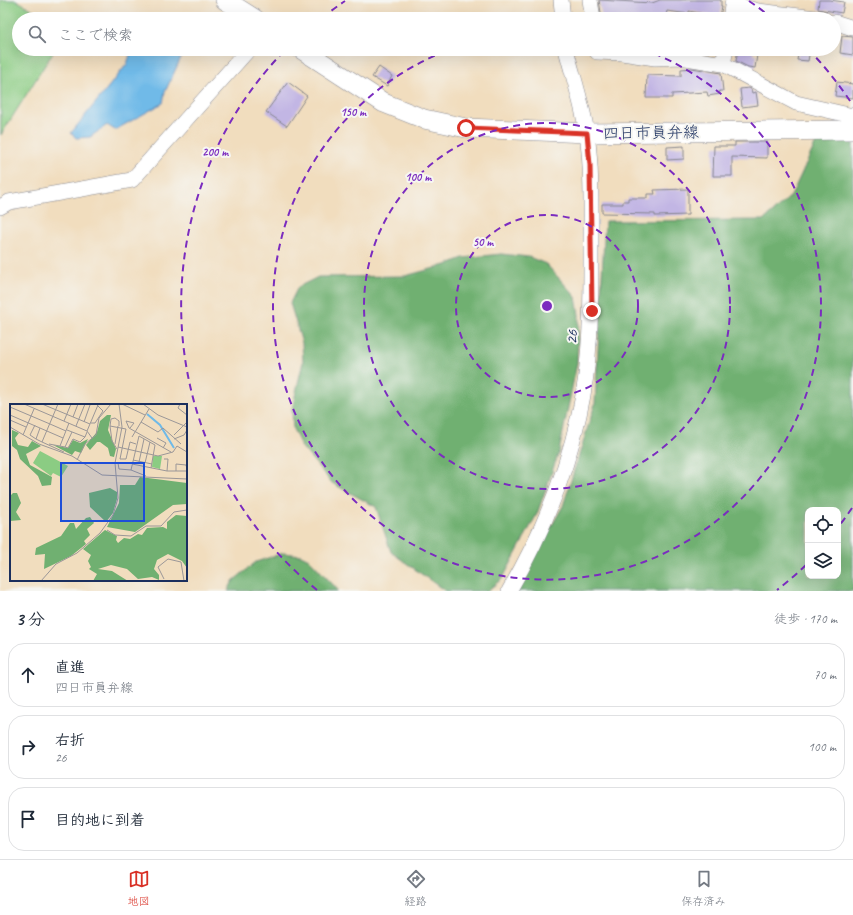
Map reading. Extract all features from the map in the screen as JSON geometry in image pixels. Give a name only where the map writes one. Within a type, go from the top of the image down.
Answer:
[{"type":"main road","points":[[225,0],[244,12]]},
{"type":"main road","name":"四日市員弁線","points":[[312,56],[384,102],[424,119],[466,128],[587,133],[853,130]]},
{"type":"street","points":[[562,0],[563,12]]},
{"type":"street","points":[[590,0],[592,12]]},
{"type":"street","points":[[731,12],[733,2],[758,12]]},
{"type":"street","points":[[841,24],[853,28]]},
{"type":"street","points":[[0,207],[8,202],[132,180],[242,56]]},
{"type":"street","name":"26","points":[[509,591],[526,562],[549,513],[570,454],[580,413],[588,360],[592,311],[590,165],[587,133],[568,56]]},
{"type":"street","points":[[645,56],[655,58],[680,57],[723,64],[796,103],[853,116]]},
{"type":"street","points":[[723,64],[725,56]]},
{"type":"green space","points":[[0,0],[16,0],[37,12],[12,12],[12,56],[51,56],[1,135]]},
{"type":"green space","points":[[818,138],[853,139],[853,591],[514,591],[563,506],[595,404],[605,221],[764,220],[791,196]]},
{"type":"green space","points":[[501,254],[529,257],[546,264],[576,297],[579,315],[577,363],[559,452],[537,514],[503,578],[487,591],[445,591],[391,552],[376,507],[332,483],[301,446],[293,429],[292,409],[303,362],[302,343],[290,303],[298,287],[318,277],[405,276],[446,265],[463,258]]},
{"type":"green space","points":[[283,553],[301,555],[309,559],[339,591],[228,591],[233,581],[256,562]]},
{"type":"water","points":[[130,56],[182,56],[165,92],[163,103],[115,130],[107,125],[90,137],[76,138],[71,133],[127,64]]},
{"type":"building","points":[[599,0],[652,3],[660,0],[721,0],[722,6],[721,12],[601,12]]},
{"type":"building","points":[[819,0],[844,2],[842,13],[818,9]]},
{"type":"building","points":[[842,36],[853,37],[853,55],[841,53]]},
{"type":"building","points":[[737,56],[757,56],[755,68],[748,67],[736,61]]},
{"type":"building","points":[[798,56],[809,56],[808,61],[797,60]]},
{"type":"building","points":[[379,67],[392,76],[387,86],[372,77]]},
{"type":"building","points":[[692,68],[721,73],[723,91],[719,91],[720,94],[708,96],[707,92],[672,94],[672,98],[646,98],[647,75],[681,76],[681,69]]},
{"type":"building","points":[[288,82],[307,96],[287,126],[266,112]]},
{"type":"building","points":[[837,82],[853,84],[853,98],[835,96]]},
{"type":"building","points":[[740,89],[751,89],[752,93],[756,92],[758,105],[742,107]]},
{"type":"building","points":[[735,142],[767,142],[767,158],[732,157],[732,176],[713,176],[714,146],[735,146]]},
{"type":"building","points":[[684,146],[684,159],[667,160],[667,147]]},
{"type":"building","points":[[688,189],[688,215],[655,216],[655,214],[602,213],[602,204],[623,204],[623,201],[628,201],[628,198],[647,198],[647,194],[655,194],[654,190]]},
{"type":"route","points":[[466,128],[587,133],[590,165],[592,311]]}]
